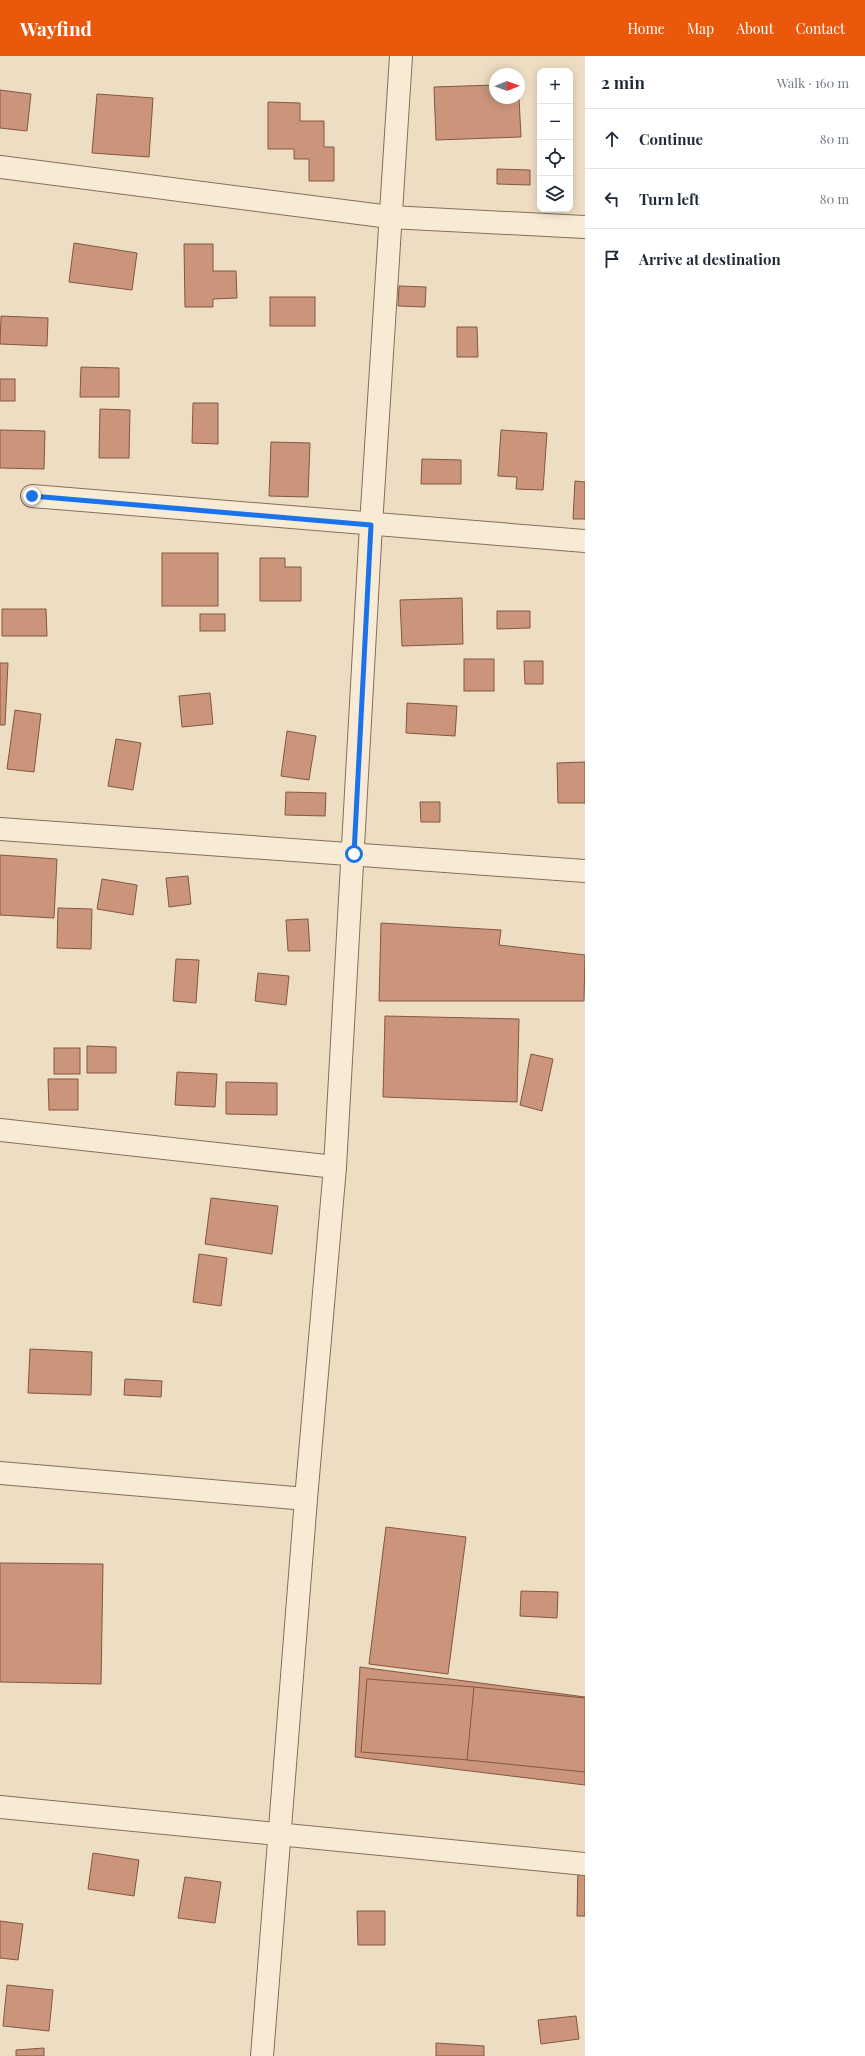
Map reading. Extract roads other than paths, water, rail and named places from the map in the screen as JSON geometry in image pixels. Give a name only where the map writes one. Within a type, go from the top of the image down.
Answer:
[{"type":"street","points":[[262,2056],[306,1499],[335,1167],[354,854],[371,525],[400,56]]},
{"type":"street","points":[[0,167],[390,217],[585,228]]},
{"type":"street","points":[[32,496],[371,525],[585,541]]},
{"type":"street","points":[[0,829],[585,871]]},
{"type":"street","points":[[0,1130],[335,1167]]},
{"type":"street","points":[[0,1473],[306,1499]]},
{"type":"street","points":[[0,1807],[279,1836],[585,1864]]}]
